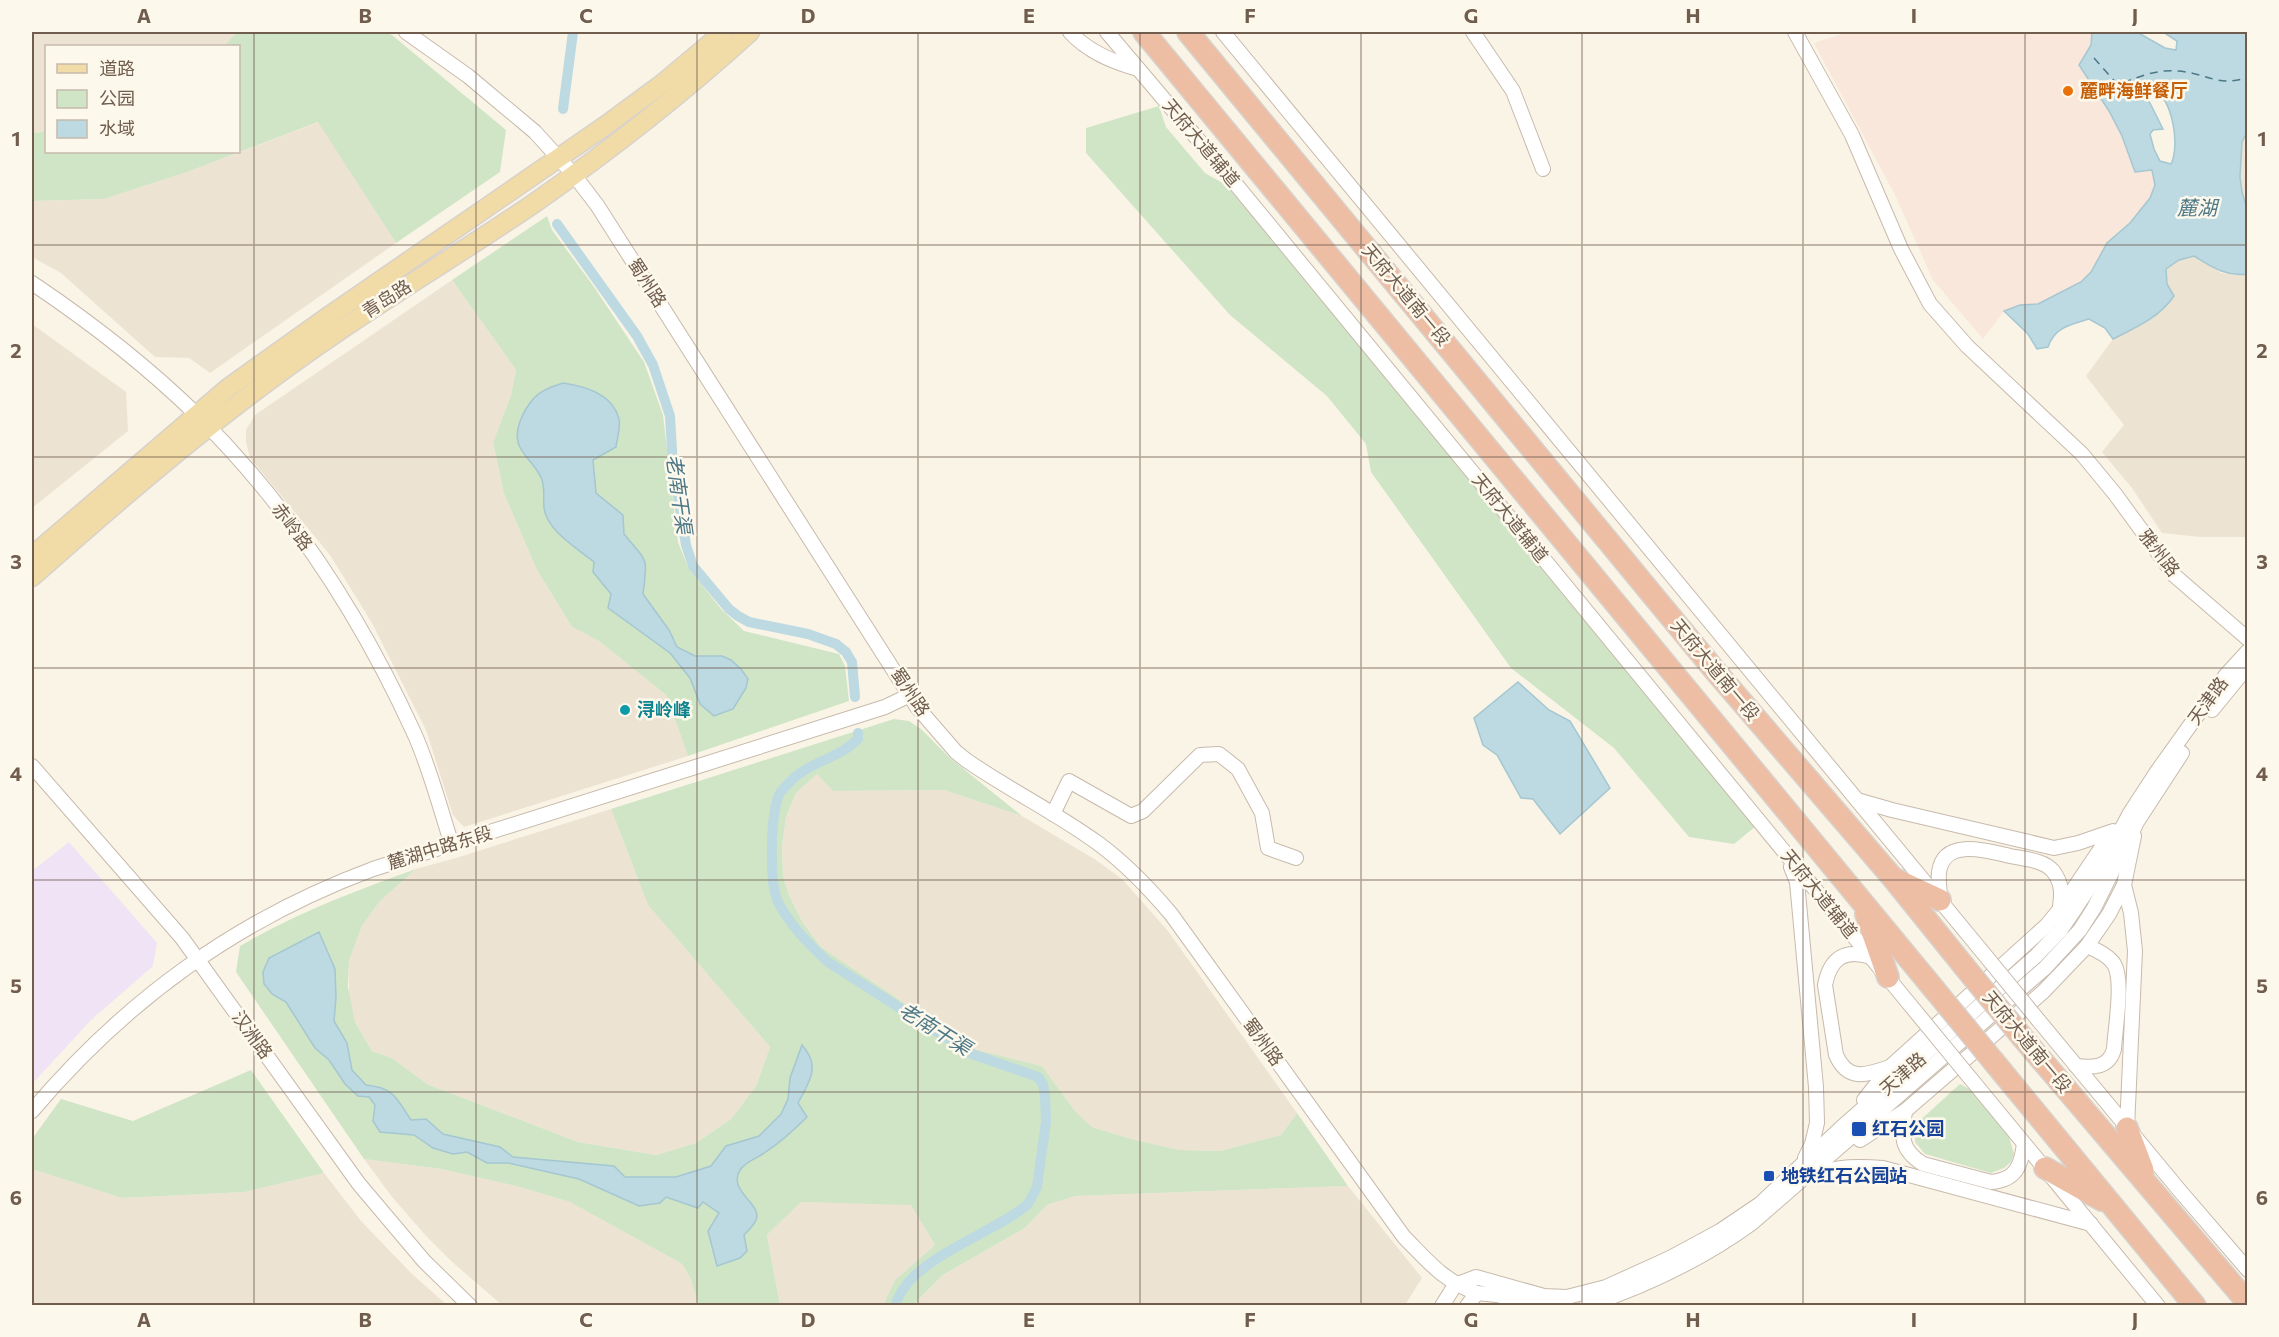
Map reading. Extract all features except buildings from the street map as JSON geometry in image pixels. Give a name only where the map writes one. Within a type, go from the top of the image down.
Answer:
[{"type":"highway","name":"天府大道南一段","points":[[1144,32],[2195,1305]]},
{"type":"highway","name":"天府大道南一段","points":[[1188,32],[1710,664],[1892,877],[2022,1037],[2247,1303]]},
{"type":"highway","points":[[1892,877],[1940,900]]},
{"type":"highway","points":[[1862,902],[1888,977]]},
{"type":"highway","points":[[2127,1128],[2148,1185]]},
{"type":"highway","points":[[2045,1168],[2114,1206]]},
{"type":"main road","name":"青岛路","points":[[32,556],[202,421],[574,175],[668,91],[724,32]]},
{"type":"main road","name":"青岛路","points":[[32,577],[202,421],[228,388],[276,352],[559,158],[668,91],[750,32]]},
{"type":"street","name":"蜀州路","points":[[406,32],[468,76],[536,132],[597,205],[910,695],[956,752],[977,768],[1084,833],[1115,856],[1154,894],[1404,1236],[1437,1271],[1455,1285],[1477,1293]]},
{"type":"street","points":[[1070,32],[1089,48],[1112,62],[1139,70]]},
{"type":"street","points":[[1223,32],[2127,1128],[2247,1270]]},
{"type":"street","points":[[1473,32],[1513,91],[1543,170]]},
{"type":"street","name":"雅州路","points":[[1795,32],[1852,135],[1901,249],[1930,304],[1968,346],[2082,454],[2115,494],[2175,576],[2247,639]]},
{"type":"street","name":"天府大道辅道","points":[[1110,35],[1229,176],[2158,1305]]},
{"type":"street","name":"赤岭路","points":[[32,283],[118,347],[202,421],[272,500],[309,548],[341,596],[378,660],[415,735],[452,845]]},
{"type":"street","name":"天津路","points":[[1586,1305],[1654,1281],[1725,1243],[1752,1224],[1804,1172],[1842,1127],[2036,956],[2060,931],[2226,675],[2247,651]]},
{"type":"street","name":"天津路","points":[[2154,787],[2247,666]]},
{"type":"street","name":"麓湖中路东段","points":[[32,1111],[65,1072],[125,1014],[197,959],[271,915],[317,892],[373,869],[885,707],[910,695]]},
{"type":"street","points":[[1053,814],[1069,781],[1131,816],[1143,811],[1200,755],[1219,754],[1238,770],[1257,803],[1262,813],[1268,848],[1296,858]]},
{"type":"street","name":"汉洲路","points":[[32,766],[123,869],[197,959],[359,1184],[424,1261],[470,1305]]},
{"type":"street","points":[[1857,800],[2054,848],[2078,843],[2113,831],[2133,817]]},
{"type":"street","points":[[1825,1162],[1905,1111],[2043,992],[2087,946],[2109,914],[2124,885],[2133,817]]},
{"type":"street","name":"天津路","points":[[1455,1285],[1476,1277],[1544,1296],[1567,1297],[1606,1287],[1720,1232],[1804,1172],[1825,1162],[2046,968],[2064,949],[2094,908],[2133,817]]},
{"type":"street","points":[[1842,1127],[1890,1067],[2028,943],[2060,909],[2113,831]]},
{"type":"street","points":[[1940,900],[1940,870],[1946,859],[1957,850],[1973,847],[2040,863],[2052,869],[2061,883],[2060,909]]},
{"type":"street","points":[[1785,854],[1797,882],[1816,1087],[1817,1123],[1804,1172],[1851,1166],[1883,1168],[2091,1224]]},
{"type":"street","points":[[2124,885],[2131,913],[2135,951],[2127,1128]]},
{"type":"street","points":[[2076,1066],[2093,1068],[2106,1063],[2112,1057],[2114,1049],[2119,976],[2114,964],[2108,958],[2087,946]]},
{"type":"street","points":[[1871,957],[1859,953],[1842,956],[1832,963],[1827,974],[1825,985],[1836,1055],[1847,1072],[1858,1075],[1890,1067]]},
{"type":"street","points":[[1905,1111],[1904,1142],[1913,1158],[1923,1164],[1991,1182],[2002,1181],[2013,1174],[2019,1166],[2024,1144]]},
{"type":"street","points":[[1442,1305],[1455,1285]]},
{"type":"street","points":[[1467,1305],[1477,1293],[1497,1294],[1540,1305]]},
{"type":"shaded area","points":[[32,32],[237,32],[225,45],[45,45],[45,130],[39,133],[32,132]]},
{"type":"shaded area","points":[[1847,32],[2092,32],[2091,45],[2109,111],[2122,136],[2134,171],[2152,170],[2155,185],[2150,198],[2130,223],[2107,243],[2091,272],[2081,282],[2038,304],[2020,305],[2004,311],[1983,339],[1933,280],[1895,195],[1814,43]]},
{"type":"shaded area","points":[[319,122],[396,243],[210,373],[189,358],[155,357],[61,273],[32,257],[32,201],[104,199]]},
{"type":"shaded area","points":[[2247,132],[2247,209],[2240,177],[2242,142]]},
{"type":"shaded area","points":[[2194,256],[2221,273],[2247,274],[2247,537],[2201,537],[2162,533],[2132,488],[2102,452],[2124,425],[2086,376],[2113,339],[2138,327],[2165,308],[2174,296],[2167,284],[2166,269],[2179,260]]},
{"type":"shaded area","points":[[452,280],[516,370],[511,395],[493,444],[504,494],[537,570],[572,627],[599,641],[666,695],[688,756],[464,827],[453,815],[426,730],[372,623],[330,555],[250,458],[246,442],[246,430],[255,415]]},
{"type":"shaded area","points":[[32,324],[126,392],[128,431],[32,508]]},
{"type":"shaded area","points":[[818,773],[833,791],[944,790],[1022,816],[1096,860],[1122,879],[1168,931],[1297,1113],[1281,1135],[1220,1151],[1180,1150],[1092,1127],[1075,1111],[1042,1066],[977,1050],[965,1044],[821,947],[803,923],[788,893],[783,876],[782,847],[786,817],[796,793]]},
{"type":"shaded area","points":[[611,809],[648,905],[770,1047],[756,1086],[731,1119],[696,1143],[656,1155],[578,1142],[427,1084],[392,1058],[372,1051],[355,1022],[349,999],[349,961],[362,926],[380,901],[416,869]]},
{"type":"shaded area","points":[[69,842],[157,943],[153,966],[91,1020],[32,1084],[32,871]]},
{"type":"shaded area","points":[[364,1159],[441,1169],[516,1186],[570,1202],[682,1264],[690,1277],[699,1305],[502,1305],[427,1237],[392,1197]]},
{"type":"shaded area","points":[[32,1169],[122,1198],[245,1192],[324,1173],[361,1221],[412,1274],[447,1305],[32,1306]]},
{"type":"shaded area","points":[[1348,1186],[1422,1278],[1405,1305],[912,1306],[943,1275],[1025,1228],[1047,1205],[1075,1196]]},
{"type":"shaded area","points":[[801,1202],[911,1204],[935,1245],[895,1280],[883,1305],[780,1305],[767,1235]]},
{"type":"green space","points":[[237,32],[384,32],[392,35],[506,130],[500,172],[396,243],[318,122],[240,152],[240,45],[225,45]]},
{"type":"green space","points":[[1159,106],[1166,127],[1205,173],[1226,185],[1756,826],[1734,844],[1689,837],[1614,748],[1511,668],[1371,472],[1366,444],[1327,396],[1230,315],[1086,153],[1086,128]]},
{"type":"green space","points":[[45,130],[45,153],[237,153],[104,199],[32,201],[32,132],[39,133]]},
{"type":"green space","points":[[547,216],[552,230],[592,284],[644,362],[663,415],[678,542],[688,567],[721,609],[744,631],[839,654],[845,666],[849,701],[688,756],[666,695],[599,641],[572,627],[537,570],[504,494],[493,443],[511,395],[516,370],[452,280]]},
{"type":"green space","points":[[894,719],[909,721],[921,729],[950,758],[1022,816],[944,790],[833,791],[817,774],[796,793],[786,817],[782,847],[783,876],[788,893],[803,923],[821,947],[965,1044],[977,1050],[1042,1066],[1075,1111],[1092,1127],[1180,1150],[1220,1151],[1281,1135],[1297,1113],[1348,1186],[1075,1196],[1047,1205],[1025,1228],[943,1275],[912,1306],[883,1305],[895,1280],[935,1245],[911,1205],[801,1202],[767,1235],[780,1305],[699,1305],[690,1277],[682,1264],[570,1202],[516,1186],[441,1169],[364,1159],[236,972],[240,946],[304,913],[416,869],[380,901],[362,926],[349,961],[348,987],[355,1022],[372,1051],[392,1058],[427,1084],[578,1142],[656,1155],[696,1143],[731,1119],[756,1086],[770,1047],[648,905],[611,809]]},
{"type":"green space","points":[[251,1070],[324,1173],[245,1192],[122,1198],[32,1169],[32,1139],[61,1099],[133,1121]]},
{"type":"green space","points":[[1960,1084],[1971,1090],[2009,1137],[2014,1154],[2011,1162],[2004,1168],[1991,1173],[1925,1154],[1915,1142],[1916,1124]]},
{"type":"water","name":"麓湖","points":[[2092,32],[2137,32],[2165,48],[2176,50],[2177,41],[2163,32],[2247,32],[2247,132],[2242,142],[2240,177],[2247,209],[2247,274],[2226,273],[2194,256],[2179,260],[2166,269],[2167,284],[2174,296],[2146,322],[2113,339],[2105,328],[2089,319],[2064,328],[2055,335],[2048,347],[2037,349],[2028,334],[2004,311],[2020,305],[2038,304],[2081,282],[2091,272],[2107,243],[2130,223],[2150,198],[2155,185],[2152,170],[2135,172],[2122,136],[2109,111],[2079,65],[2091,45]],"holes":[[[2142,86],[2154,89],[2161,95],[2170,113],[2175,135],[2174,156],[2171,164],[2160,161],[2154,149],[2150,134],[2153,130],[2163,129],[2145,93],[2135,99],[2131,94],[2133,88]]]},
{"type":"water","points":[[563,383],[580,386],[597,393],[611,403],[616,410],[620,425],[616,447],[593,460],[596,493],[623,515],[624,534],[638,550],[646,566],[643,594],[669,630],[677,647],[695,656],[722,656],[731,660],[748,679],[746,688],[733,709],[714,716],[700,704],[690,678],[670,653],[608,608],[611,594],[593,572],[594,562],[557,532],[546,516],[542,480],[521,449],[517,436],[522,416],[534,398],[543,391]]},
{"type":"water","points":[[1518,682],[1549,710],[1570,721],[1610,788],[1560,834],[1533,799],[1521,798],[1497,755],[1483,745],[1474,718]]},
{"type":"water","points":[[319,932],[335,969],[334,1021],[347,1043],[352,1070],[366,1085],[376,1086],[394,1095],[411,1120],[426,1119],[443,1134],[500,1147],[513,1157],[614,1166],[625,1177],[676,1177],[711,1166],[726,1146],[759,1136],[781,1114],[788,1099],[790,1078],[802,1045],[808,1053],[812,1067],[810,1081],[798,1103],[807,1117],[777,1144],[746,1164],[740,1170],[737,1178],[741,1191],[757,1214],[755,1222],[744,1235],[747,1251],[740,1258],[717,1266],[708,1231],[719,1213],[703,1202],[698,1208],[666,1197],[660,1203],[639,1206],[579,1179],[508,1163],[487,1163],[467,1152],[453,1154],[433,1148],[414,1135],[380,1132],[373,1121],[375,1105],[369,1097],[358,1096],[345,1084],[329,1060],[315,1048],[286,1002],[272,994],[264,984],[263,972],[269,958]]},
{"type":"waterway","name":"老南干渠","points":[[563,109],[573,32]]},
{"type":"waterway","name":"老南干渠","points":[[557,224],[637,336],[653,365],[670,416],[673,467],[686,545],[693,566],[729,609],[738,616],[749,622],[808,634],[836,644],[846,652],[852,662],[855,697]]},
{"type":"waterway","name":"老南干渠","points":[[858,733],[858,739],[850,746],[796,776],[780,793],[774,815],[772,848],[773,880],[778,902],[800,934],[828,962],[972,1054],[1038,1077],[1043,1084],[1045,1096],[1046,1122],[1037,1187],[1028,1204],[934,1260],[903,1289],[895,1306]]},
{"type":"ferry route","points":[[2094,58],[2118,85],[2162,71],[2188,72],[2229,81],[2248,77]]},
{"type":"place","name":"麓畔海鲜餐厅","points":[[2068,91]]},
{"type":"place","name":"浔岭峰","points":[[625,710]]},
{"type":"place","name":"红石公园","points":[[1859,1129]]},
{"type":"place","name":"地铁红石公园站","points":[[1769,1176]]}]
